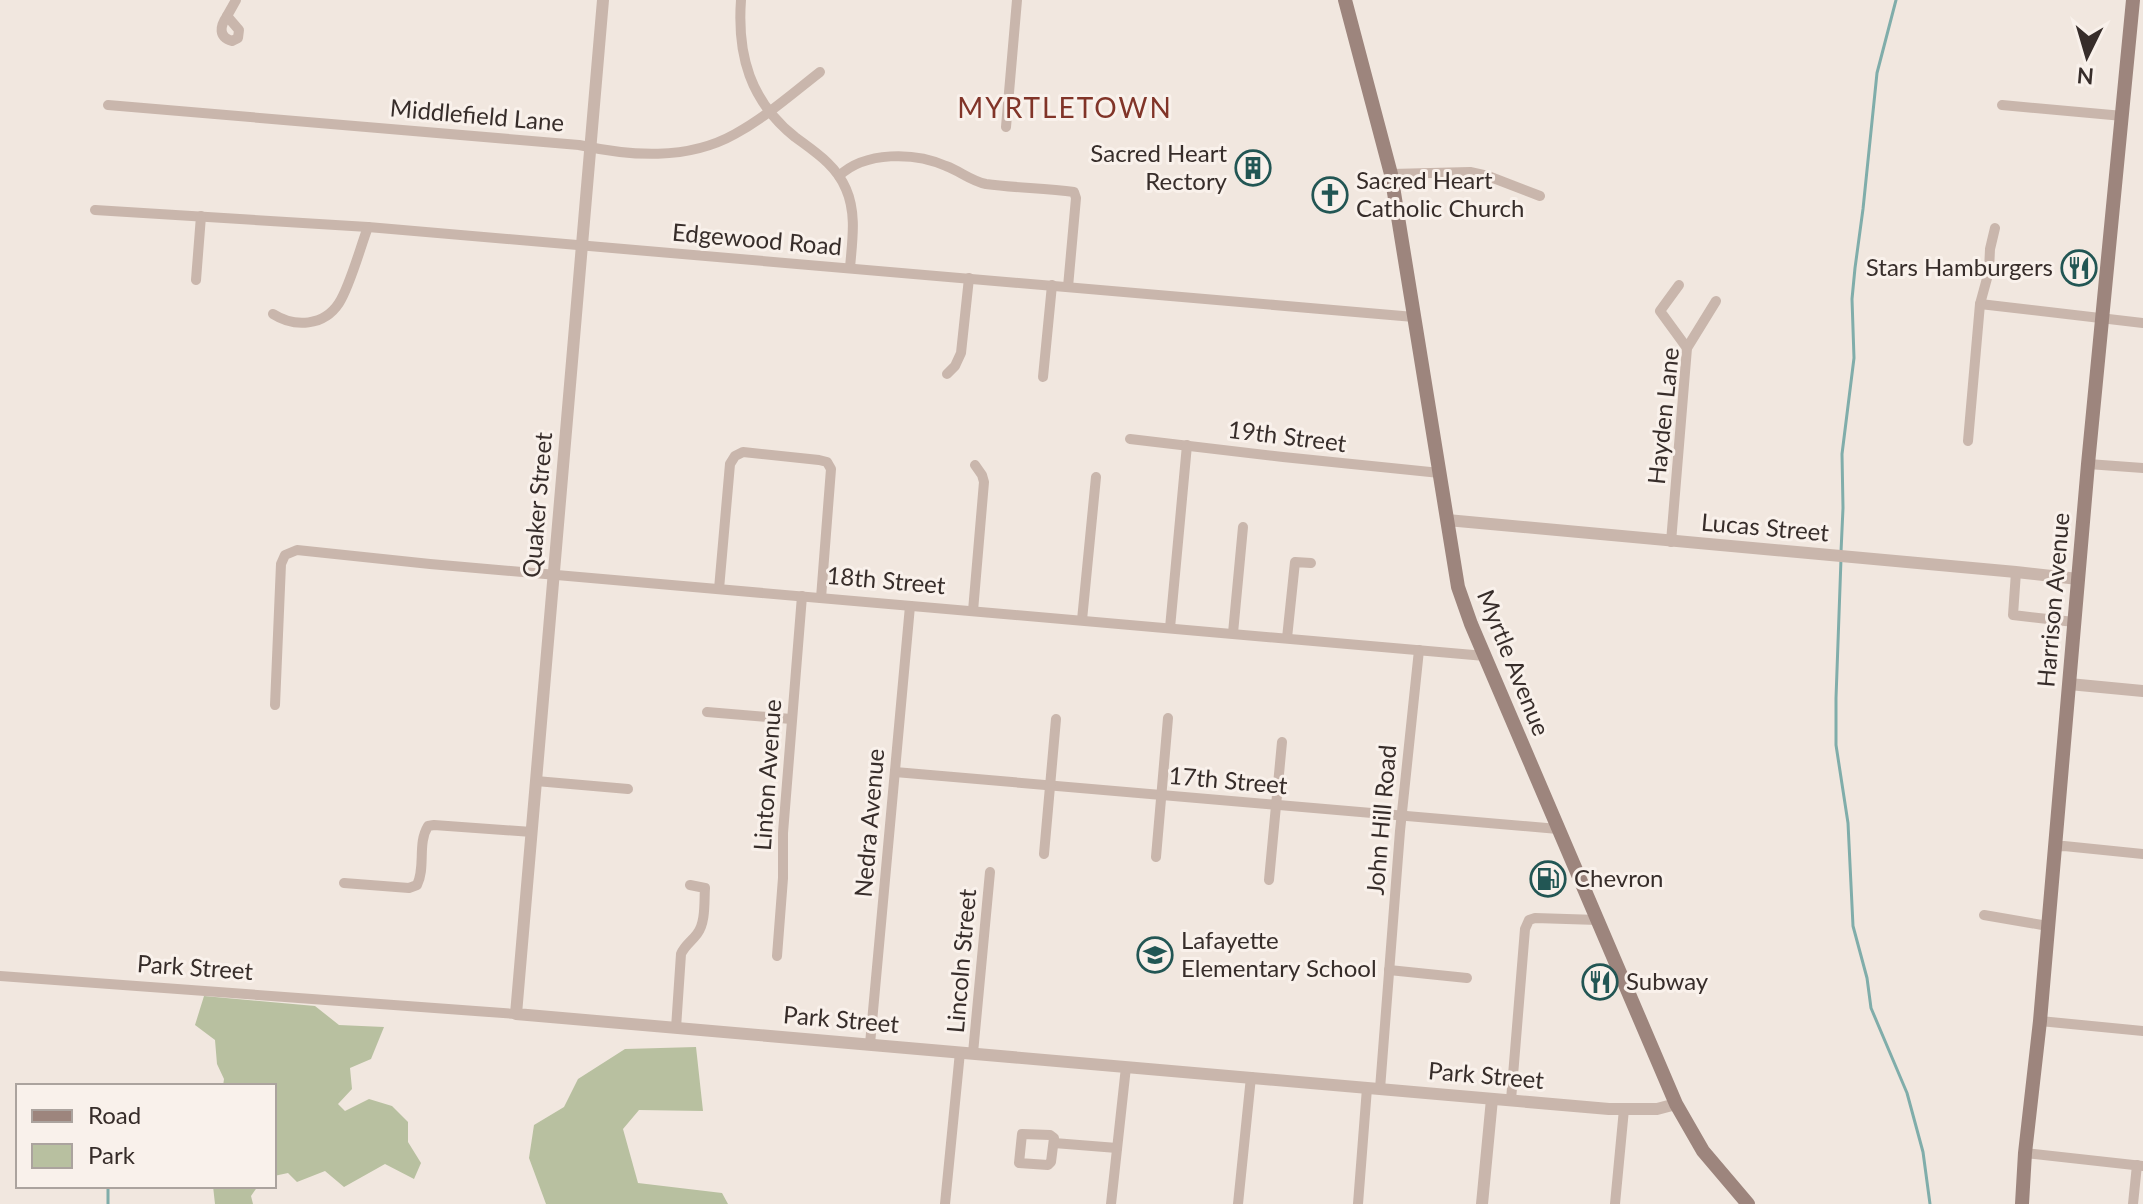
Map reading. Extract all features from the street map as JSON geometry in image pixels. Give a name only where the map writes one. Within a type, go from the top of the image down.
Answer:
[{"type":"main road","name":"Myrtle Avenue","points":[[1345,0],[1391,174],[1458,587],[1676,1104],[1703,1151],[1748,1204]]},
{"type":"main road","name":"Harrison Avenue","points":[[2022,1204],[2133,0]]},
{"type":"street","points":[[227,16],[236,0]]},
{"type":"street","name":"Quaker Street","points":[[516,1014],[603,0]]},
{"type":"street","points":[[741,0],[739,31],[744,60],[758,94],[785,129],[830,164],[848,193],[853,215],[850,268]]},
{"type":"street","points":[[1006,127],[1017,0]]},
{"type":"street","name":"Middlefield Lane","points":[[108,105],[579,145],[645,154],[681,152],[728,138],[820,72]]},
{"type":"street","points":[[2002,105],[2123,116]]},
{"type":"street","points":[[839,176],[862,162],[883,157],[905,157],[945,165],[980,182],[1071,191],[1076,194],[1068,287]]},
{"type":"street","points":[[1391,174],[1470,172],[1540,196]]},
{"type":"street","name":"Edgewood Road","points":[[95,210],[368,227],[1414,317]]},
{"type":"street","points":[[196,280],[201,216]]},
{"type":"street","points":[[273,314],[290,322],[307,323],[329,315],[341,301],[368,227]]},
{"type":"street","points":[[1968,441],[1980,304],[1989,271],[1995,228]]},
{"type":"street","points":[[947,374],[961,353],[969,278]]},
{"type":"street","points":[[1043,377],[1052,285]]},
{"type":"street","points":[[1679,285],[1660,311],[1687,348]]},
{"type":"street","name":"Hayden Lane","points":[[1671,542],[1687,348],[1716,301]]},
{"type":"street","points":[[1980,304],[2143,323]]},
{"type":"street","name":"19th Street","points":[[1130,439],[1440,473]]},
{"type":"street","points":[[1170,628],[1187,445]]},
{"type":"street","points":[[719,589],[730,464],[735,456],[743,452],[819,460],[827,462],[831,469],[821,598]]},
{"type":"street","points":[[2088,464],[2143,468]]},
{"type":"street","points":[[973,611],[984,482],[975,465]]},
{"type":"street","points":[[1082,620],[1096,477]]},
{"type":"street","name":"Lucas Street","points":[[1447,520],[2078,579]]},
{"type":"street","points":[[1233,633],[1243,527]]},
{"type":"street","name":"18th Street","points":[[275,705],[281,564],[285,555],[309,550],[430,564],[1485,656]]},
{"type":"street","points":[[1287,638],[1295,562],[1311,563]]},
{"type":"street","points":[[2016,572],[2013,615],[2074,622]]},
{"type":"street","name":"Linton Avenue","points":[[777,956],[791,719],[802,596]]},
{"type":"street","name":"Nedra Avenue","points":[[870,1044],[910,606]]},
{"type":"street","name":"John Hill Road","points":[[1358,1204],[1389,970],[1419,650]]},
{"type":"street","points":[[2069,684],[2143,691]]},
{"type":"street","points":[[707,712],[791,719]]},
{"type":"street","points":[[1156,857],[1168,718]]},
{"type":"street","points":[[1044,854],[1056,719]]},
{"type":"street","points":[[1269,880],[1282,742]]},
{"type":"street","name":"17th Street","points":[[895,772],[1558,829]]},
{"type":"street","points":[[536,781],[628,789]]},
{"type":"street","points":[[344,883],[409,888],[417,885],[423,834],[428,826],[532,832]]},
{"type":"street","points":[[2055,847],[2143,854]]},
{"type":"street","name":"Lincoln Street","points":[[945,1204],[990,872]]},
{"type":"street","points":[[676,1028],[681,954],[684,946],[699,932],[704,906],[705,888],[690,885]]},
{"type":"street","points":[[1984,915],[2048,926]]},
{"type":"street","points":[[1511,1100],[1525,929],[1529,920],[1598,920]]},
{"type":"street","points":[[1389,970],[1467,978]]},
{"type":"street","name":"Park Street","points":[[0,976],[516,1014],[1492,1099],[1624,1109],[1657,1109],[1676,1104]]},
{"type":"street","points":[[2040,1021],[2143,1031]]},
{"type":"street","points":[[1111,1204],[1126,1067]]},
{"type":"street","points":[[1238,1204],[1251,1077]]},
{"type":"street","points":[[1482,1204],[1492,1099]]},
{"type":"street","points":[[1615,1204],[1624,1109]]},
{"type":"street","points":[[1054,1143],[1117,1148]]},
{"type":"street","points":[[2025,1153],[2140,1165],[2133,1204]]},
{"type":"green space","points":[[204,996],[315,1006],[339,1025],[384,1027],[371,1059],[350,1068],[352,1089],[338,1104],[345,1111],[369,1099],[392,1106],[408,1122],[408,1142],[421,1163],[414,1179],[385,1164],[344,1187],[325,1171],[297,1182],[288,1173],[276,1176],[276,1084],[223,1084],[217,1064],[215,1040],[195,1025]]},
{"type":"green space","points":[[696,1047],[703,1111],[639,1110],[623,1129],[638,1183],[722,1193],[728,1204],[546,1204],[529,1158],[534,1125],[564,1107],[578,1079],[625,1049]]},
{"type":"green space","points":[[213,1188],[257,1188],[251,1196],[253,1204],[215,1204]]},
{"type":"waterway","points":[[1841,552],[1842,454],[1854,358],[1852,299],[1855,268],[1877,73],[1896,0]]},
{"type":"waterway","points":[[1841,559],[1836,745],[1848,823],[1853,926],[1867,978],[1871,1008],[1907,1093],[1923,1152],[1930,1204]]},
{"type":"waterway","points":[[108,1188],[108,1204]]},
{"type":"place","name":"Sacred Heart Rectory","points":[[1253,168]]},
{"type":"place","name":"Sacred Heart Catholic Church","points":[[1330,195]]},
{"type":"place","name":"Stars Hamburgers","points":[[2079,268]]},
{"type":"place","name":"Chevron","points":[[1548,879]]},
{"type":"place","name":"Lafayette Elementary School","points":[[1155,955]]},
{"type":"place","name":"Subway","points":[[1600,982]]},
{"type":"district","name":"MYRTLETOWN","points":[[1065,108]]}]
